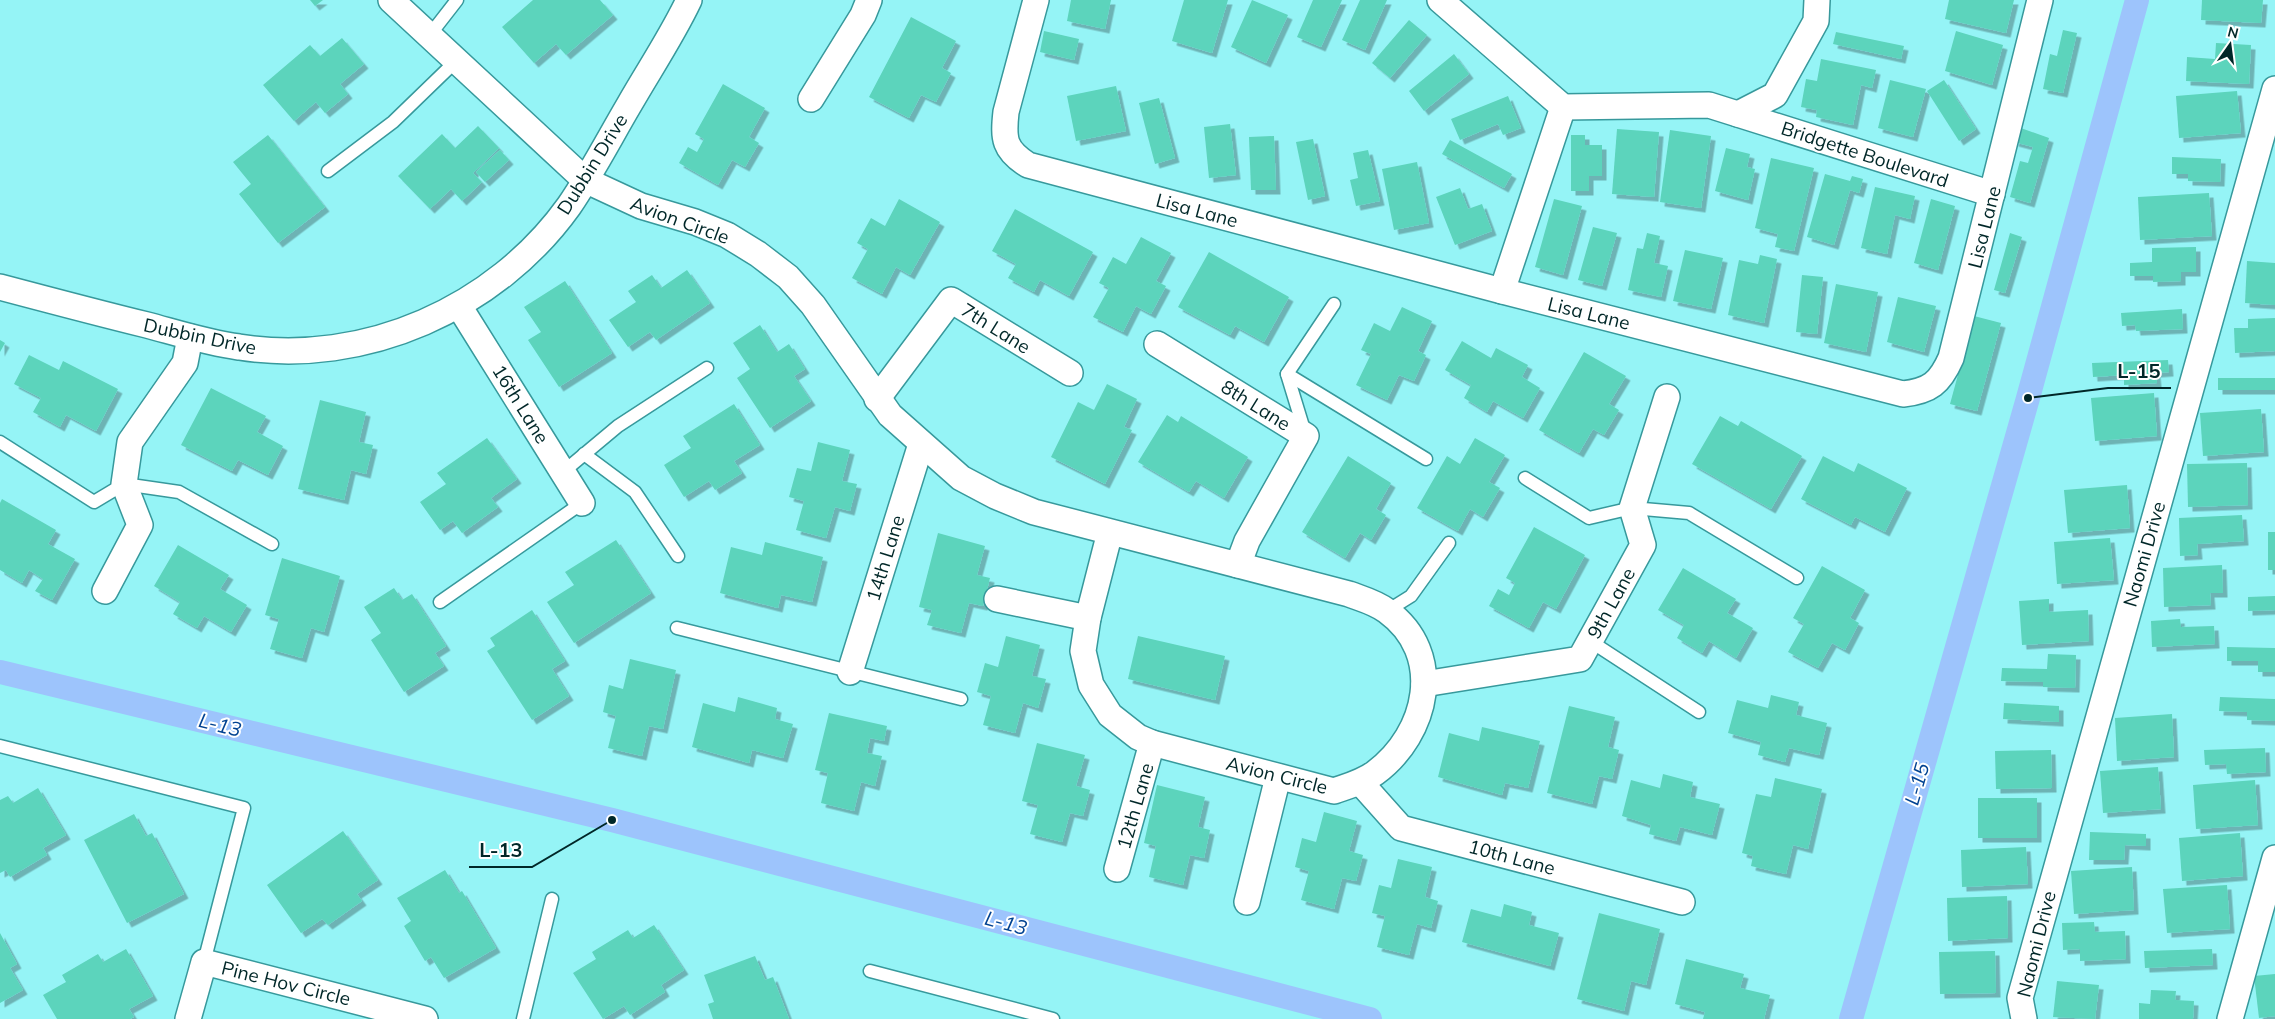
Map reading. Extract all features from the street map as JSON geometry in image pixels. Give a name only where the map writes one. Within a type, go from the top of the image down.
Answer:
[{"type":"street","name":"Avion Circle","points":[[391,0],[585,180],[641,206],[695,222],[727,235],[758,254],[788,277],[813,305],[890,415],[961,478],[995,496],[1034,512],[1349,594],[1373,602],[1388,611],[1410,636],[1422,667],[1423,700],[1419,716],[1406,740],[1388,762],[1360,782],[1334,791],[1152,743],[1138,737],[1110,715],[1091,685],[1083,651],[1088,618],[1110,532]]},
{"type":"street","name":"Dubbin Drive","points":[[0,287],[190,337],[240,348],[272,350],[336,348],[384,338],[429,321],[459,306],[489,286],[526,255],[568,206],[689,0]]},
{"type":"street","points":[[811,99],[863,15],[869,0]]},
{"type":"street","name":"Lisa Lane","points":[[1036,0],[1006,112],[1006,143],[1013,155],[1028,164],[1502,291],[1903,394],[1919,392],[1933,386],[1944,374],[1951,358],[2040,0]]},
{"type":"street","points":[[1440,0],[1563,107],[1502,291]]},
{"type":"street","name":"Bridgette Boulevard","points":[[1738,114],[1775,95],[1816,21],[1817,0]]},
{"type":"street","name":"Naomi Drive","points":[[2024,1019],[2020,998],[2275,89]]},
{"type":"street","name":"Bridgette Boulevard","points":[[1563,107],[1710,105],[1992,194]]},
{"type":"street","name":"7th Lane","points":[[877,399],[951,300],[1070,374]]},
{"type":"street","name":"16th Lane","points":[[459,306],[582,503]]},
{"type":"street","points":[[105,591],[140,525],[124,484],[130,442],[185,363],[190,337]]},
{"type":"street","name":"8th Lane","points":[[1158,344],[1306,436],[1247,541],[1238,565]]},
{"type":"street","points":[[1632,508],[1667,397]]},
{"type":"street","name":"14th Lane","points":[[850,672],[921,444]]},
{"type":"street","name":"9th Lane","points":[[1424,684],[1580,659],[1643,545],[1632,508]]},
{"type":"street","points":[[997,600],[1088,618]]},
{"type":"street","name":"12th Lane","points":[[1117,869],[1152,743]]},
{"type":"street","points":[[1248,902],[1278,776]]},
{"type":"street","name":"10th Lane","points":[[1360,782],[1401,828],[1682,902]]},
{"type":"street","points":[[2230,1019],[2275,858]]},
{"type":"street","name":"Pine Hov Circle","points":[[188,1019],[204,962],[424,1019]]},
{"type":"lane","points":[[429,36],[457,0]]},
{"type":"lane","points":[[328,171],[393,122],[456,60]]},
{"type":"lane","points":[[1287,374],[1334,304]]},
{"type":"lane","points":[[563,472],[618,426],[707,368]]},
{"type":"lane","points":[[1287,374],[1306,436]]},
{"type":"lane","points":[[1287,374],[1426,459]]},
{"type":"lane","points":[[0,442],[94,502],[124,484],[180,492],[272,544]]},
{"type":"lane","points":[[584,454],[636,492],[678,556]]},
{"type":"lane","points":[[1525,478],[1589,518],[1632,508],[1689,513],[1796,578]]},
{"type":"lane","points":[[440,602],[582,503]]},
{"type":"lane","points":[[1388,611],[1411,596],[1449,543]]},
{"type":"lane","points":[[677,628],[961,699]]},
{"type":"lane","points":[[1590,641],[1699,712]]},
{"type":"lane","points":[[0,746],[244,808],[204,962]]},
{"type":"lane","points":[[523,1019],[552,899]]},
{"type":"lane","points":[[870,971],[1054,1019]]},
{"type":"building","points":[[310,0],[323,0],[315,6]]},
{"type":"building","points":[[533,0],[600,0],[613,15],[566,55],[556,44],[534,63],[502,27]]},
{"type":"building","points":[[1071,0],[1111,0],[1105,29],[1067,21]]},
{"type":"building","points":[[1184,0],[1228,0],[1212,53],[1172,41]]},
{"type":"building","points":[[1252,0],[1288,15],[1266,63],[1231,47]]},
{"type":"building","points":[[1313,0],[1342,0],[1321,47],[1297,37]]},
{"type":"building","points":[[1360,0],[1387,0],[1365,50],[1342,40]]},
{"type":"building","points":[[1949,0],[2014,0],[2006,33],[1945,19]]},
{"type":"building","points":[[2202,0],[2263,0],[2261,23],[2201,20]]},
{"type":"building","points":[[911,17],[956,41],[942,68],[951,73],[936,102],[921,95],[909,118],[869,97]]},
{"type":"building","points":[[1409,20],[1427,35],[1390,78],[1372,63]]},
{"type":"building","points":[[2063,30],[2077,33],[2063,93],[2043,89],[2050,54],[2057,56]]},
{"type":"building","points":[[1044,31],[1079,39],[1074,60],[1040,52]]},
{"type":"building","points":[[1956,31],[2003,45],[1992,85],[1945,71]]},
{"type":"building","points":[[1836,32],[1904,46],[1901,59],[1833,44]]},
{"type":"building","points":[[342,38],[364,64],[340,84],[348,94],[325,113],[316,102],[294,121],[263,85],[310,45],[320,56]]},
{"type":"building","points":[[2216,43],[2251,45],[2249,84],[2186,81],[2187,57],[2215,59]]},
{"type":"building","points":[[1454,54],[1469,74],[1424,111],[1409,91]]},
{"type":"building","points":[[1821,59],[1876,70],[1872,88],[1861,85],[1853,125],[1816,117],[1817,110],[1801,107],[1806,79],[1817,81]]},
{"type":"building","points":[[1890,80],[1926,89],[1913,137],[1878,128]]},
{"type":"building","points":[[1944,80],[1976,129],[1959,141],[1927,91]]},
{"type":"building","points":[[723,84],[765,108],[749,137],[759,143],[745,167],[732,160],[718,185],[679,163],[688,147],[697,152],[704,139],[695,134]]},
{"type":"building","points":[[1116,86],[1126,131],[1076,141],[1067,96]]},
{"type":"building","points":[[2237,91],[2241,133],[2179,138],[2176,96]]},
{"type":"building","points":[[1508,96],[1521,128],[1503,135],[1498,124],[1460,140],[1451,119]]},
{"type":"building","points":[[1159,98],[1175,158],[1155,164],[1139,103]]},
{"type":"building","points":[[1230,124],[1236,175],[1209,178],[1204,127]]},
{"type":"building","points":[[478,126],[499,148],[473,173],[482,182],[462,201],[451,189],[430,209],[398,176],[442,134],[455,148]]},
{"type":"building","points":[[2018,127],[2049,138],[2030,203],[2010,197],[2020,161],[2028,163],[2033,147],[2014,142]]},
{"type":"building","points":[[1617,129],[1659,132],[1654,197],[1612,194]]},
{"type":"building","points":[[1670,130],[1711,136],[1701,208],[1660,202]]},
{"type":"building","points":[[268,135],[325,207],[278,243],[239,194],[251,184],[233,162]]},
{"type":"building","points":[[1571,135],[1585,135],[1585,145],[1602,145],[1602,176],[1589,176],[1589,191],[1571,191]]},
{"type":"building","points":[[1274,136],[1276,190],[1251,190],[1249,137]]},
{"type":"building","points":[[1313,139],[1325,196],[1308,200],[1296,142]]},
{"type":"building","points":[[1450,140],[1512,174],[1504,188],[1442,154]]},
{"type":"building","points":[[1726,148],[1750,154],[1747,167],[1755,169],[1748,200],[1715,191]]},
{"type":"building","points":[[500,150],[509,160],[485,182],[476,172]]},
{"type":"building","points":[[1368,150],[1380,201],[1356,206],[1350,180],[1358,178],[1353,153]]},
{"type":"building","points":[[2172,157],[2221,159],[2220,182],[2188,181],[2188,174],[2172,174]]},
{"type":"building","points":[[1771,158],[1814,168],[1794,251],[1775,247],[1778,234],[1755,228]]},
{"type":"building","points":[[1417,162],[1429,223],[1394,230],[1382,169]]},
{"type":"building","points":[[1825,174],[1850,181],[1852,176],[1863,179],[1859,193],[1850,190],[1834,245],[1807,237]]},
{"type":"building","points":[[1875,187],[1915,196],[1910,219],[1895,215],[1887,254],[1861,248]]},
{"type":"building","points":[[1460,188],[1468,209],[1482,204],[1492,231],[1455,245],[1436,197]]},
{"type":"building","points":[[2209,193],[2212,236],[2140,240],[2138,197]]},
{"type":"building","points":[[899,199],[940,222],[910,275],[896,267],[882,294],[852,278],[868,249],[857,243],[871,218],[885,226]]},
{"type":"building","points":[[1554,199],[1582,206],[1563,275],[1535,267]]},
{"type":"building","points":[[1931,199],[1955,206],[1938,270],[1914,263]]},
{"type":"building","points":[[1015,209],[1093,252],[1069,296],[1040,280],[1034,292],[1008,278],[1016,264],[992,251]]},
{"type":"building","points":[[1593,227],[1617,233],[1602,286],[1578,280]]},
{"type":"building","points":[[1647,233],[1660,236],[1654,263],[1668,266],[1661,297],[1628,290],[1637,248],[1643,249]]},
{"type":"building","points":[[2010,233],[2022,237],[2005,293],[1994,290]]},
{"type":"building","points":[[1141,237],[1171,253],[1156,281],[1166,286],[1151,314],[1136,306],[1123,332],[1093,317],[1109,288],[1099,283],[1113,257],[1126,264]]},
{"type":"building","points":[[2196,247],[2196,272],[2181,272],[2181,281],[2153,282],[2153,276],[2130,276],[2130,263],[2152,262],[2152,248]]},
{"type":"building","points":[[1685,250],[1723,258],[1711,309],[1673,301]]},
{"type":"building","points":[[1209,252],[1289,297],[1264,342],[1235,326],[1230,335],[1178,307]]},
{"type":"building","points":[[1760,255],[1777,259],[1764,323],[1728,315],[1739,260],[1758,264]]},
{"type":"building","points":[[2247,261],[2275,263],[2275,305],[2245,303]]},
{"type":"building","points":[[687,270],[710,303],[656,340],[650,332],[628,347],[609,320],[636,302],[628,291],[652,275],[661,288]]},
{"type":"building","points":[[1802,275],[1823,277],[1817,334],[1796,332]]},
{"type":"building","points":[[565,281],[612,353],[559,387],[528,340],[541,332],[524,307]]},
{"type":"building","points":[[1836,284],[1878,292],[1866,352],[1824,343]]},
{"type":"building","points":[[1898,297],[1936,306],[1924,352],[1887,342]]},
{"type":"building","points":[[1402,307],[1432,321],[1418,351],[1426,355],[1414,381],[1399,375],[1387,400],[1356,385],[1371,354],[1361,350],[1374,323],[1390,331]]},
{"type":"building","points":[[2182,309],[2183,329],[2136,331],[2135,325],[2122,326],[2121,313]]},
{"type":"building","points":[[1974,316],[2001,323],[1977,411],[1950,404]]},
{"type":"building","points":[[2275,318],[2275,351],[2235,353],[2234,328],[2248,328],[2248,319]]},
{"type":"building","points":[[760,325],[777,352],[789,344],[805,369],[794,376],[811,401],[770,428],[737,378],[750,369],[733,343]]},
{"type":"building","points":[[0,340],[5,343],[0,352]]},
{"type":"building","points":[[1462,341],[1491,358],[1496,348],[1528,365],[1522,377],[1540,388],[1523,418],[1493,401],[1487,412],[1464,398],[1471,385],[1445,370]]},
{"type":"building","points":[[1584,352],[1626,376],[1609,404],[1619,410],[1604,435],[1593,429],[1579,453],[1539,430]]},
{"type":"building","points":[[29,355],[59,370],[63,361],[118,389],[96,431],[66,415],[60,427],[33,412],[41,398],[14,384]]},
{"type":"building","points":[[2168,360],[2169,372],[2156,373],[2157,383],[2124,385],[2124,375],[2093,377],[2092,363]]},
{"type":"building","points":[[2218,378],[2275,378],[2275,390],[2218,390]]},
{"type":"building","points":[[1107,384],[1137,399],[1124,427],[1132,430],[1105,484],[1051,457],[1078,402],[1094,410]]},
{"type":"building","points":[[211,388],[266,416],[257,432],[283,446],[268,475],[238,460],[232,471],[181,445]]},
{"type":"building","points":[[2154,393],[2157,436],[2095,441],[2091,398]]},
{"type":"building","points":[[320,400],[366,412],[359,442],[373,445],[366,474],[351,470],[344,500],[298,489]]},
{"type":"building","points":[[734,404],[760,445],[734,461],[742,473],[715,490],[709,481],[684,497],[664,465],[691,448],[683,436]]},
{"type":"building","points":[[2261,409],[2264,452],[2203,456],[2200,413]]},
{"type":"building","points":[[1167,415],[1178,422],[1181,416],[1248,457],[1224,498],[1196,481],[1189,492],[1138,462]]},
{"type":"building","points":[[1720,416],[1738,426],[1741,421],[1802,456],[1771,509],[1692,464]]},
{"type":"building","points":[[487,438],[517,479],[491,498],[498,507],[462,533],[453,521],[440,530],[420,502],[446,484],[437,473]]},
{"type":"building","points":[[1475,438],[1505,455],[1489,482],[1500,488],[1483,517],[1470,509],[1458,531],[1417,508],[1447,456],[1460,464]]},
{"type":"building","points":[[818,442],[850,450],[842,481],[857,484],[850,511],[835,507],[826,538],[796,530],[804,501],[789,497],[797,468],[811,471]]},
{"type":"building","points":[[1348,456],[1391,483],[1376,509],[1386,515],[1371,540],[1360,533],[1345,558],[1302,532]]},
{"type":"building","points":[[1823,456],[1854,472],[1858,463],[1907,488],[1885,532],[1855,517],[1851,525],[1801,499]]},
{"type":"building","points":[[2247,463],[2248,505],[2188,507],[2187,464]]},
{"type":"building","points":[[2127,485],[2130,528],[2068,533],[2064,490]]},
{"type":"building","points":[[2,499],[56,530],[48,544],[75,559],[52,600],[35,591],[43,579],[29,570],[22,583],[0,570],[0,503]]},
{"type":"building","points":[[2242,515],[2244,541],[2197,544],[2198,555],[2180,556],[2179,518]]},
{"type":"building","points":[[1534,527],[1585,555],[1556,609],[1543,602],[1529,628],[1489,606],[1498,589],[1509,595],[1515,583],[1506,578]]},
{"type":"building","points":[[2268,532],[2275,532],[2275,570],[2268,570]]},
{"type":"building","points":[[938,533],[985,546],[977,575],[990,578],[983,606],[969,603],[961,633],[927,625],[932,610],[919,607]]},
{"type":"building","points":[[2110,538],[2114,580],[2057,584],[2054,542]]},
{"type":"building","points":[[616,540],[651,593],[574,643],[547,602],[574,585],[565,572]]},
{"type":"building","points":[[765,542],[823,557],[812,602],[781,595],[778,608],[720,593],[731,547],[762,555]]},
{"type":"building","points":[[178,545],[229,575],[220,589],[247,605],[231,632],[204,616],[197,628],[173,614],[180,602],[154,586]]},
{"type":"building","points":[[282,558],[340,576],[324,632],[311,628],[302,658],[270,649],[279,619],[265,615]]},
{"type":"building","points":[[2222,565],[2223,593],[2210,593],[2211,605],[2164,607],[2163,568]]},
{"type":"building","points":[[1822,566],[1865,590],[1850,618],[1859,623],[1845,650],[1832,643],[1818,668],[1788,652],[1804,624],[1793,618]]},
{"type":"building","points":[[1683,568],[1736,599],[1727,613],[1753,628],[1736,658],[1709,641],[1702,653],[1677,638],[1684,625],[1658,610]]},
{"type":"building","points":[[394,588],[402,600],[412,594],[446,646],[435,653],[444,666],[404,692],[371,640],[381,633],[364,607]]},
{"type":"building","points":[[2275,596],[2275,610],[2248,611],[2248,597]]},
{"type":"building","points":[[2049,599],[2049,612],[2088,610],[2089,641],[2022,645],[2019,601]]},
{"type":"building","points":[[532,610],[565,661],[552,669],[569,696],[532,720],[487,651],[495,646],[490,638]]},
{"type":"building","points":[[2180,619],[2181,627],[2214,626],[2215,644],[2152,647],[2151,621]]},
{"type":"building","points":[[1006,636],[1040,645],[1032,676],[1046,679],[1038,708],[1023,703],[1015,733],[983,725],[991,696],[977,692],[985,663],[998,667]]},
{"type":"building","points":[[1138,636],[1225,656],[1215,700],[1128,679]]},
{"type":"building","points":[[2227,647],[2275,648],[2275,672],[2258,672],[2258,661],[2227,661]]},
{"type":"building","points":[[2048,654],[2076,655],[2075,688],[2043,687],[2043,682],[2001,681],[2002,668],[2047,669]]},
{"type":"building","points":[[630,659],[676,670],[663,729],[649,726],[642,756],[608,748],[616,716],[603,712],[609,685],[623,689]]},
{"type":"building","points":[[1771,695],[1799,702],[1796,715],[1827,723],[1819,755],[1789,748],[1785,762],[1758,755],[1761,742],[1728,733],[1737,700],[1768,708]]},
{"type":"building","points":[[738,697],[777,708],[775,719],[793,724],[783,758],[752,750],[749,763],[692,747],[703,703],[735,712]]},
{"type":"building","points":[[2220,697],[2275,699],[2275,721],[2247,720],[2247,712],[2219,711]]},
{"type":"building","points":[[2004,703],[2059,706],[2059,722],[2003,719]]},
{"type":"building","points":[[1569,706],[1615,717],[1608,747],[1619,750],[1612,779],[1599,776],[1592,804],[1547,793]]},
{"type":"building","points":[[829,713],[887,726],[884,741],[870,738],[867,753],[882,756],[875,786],[861,782],[854,811],[821,803],[828,773],[815,770]]},
{"type":"building","points":[[2172,714],[2174,757],[2117,761],[2115,718]]},
{"type":"building","points":[[1482,727],[1540,741],[1528,788],[1505,783],[1502,795],[1438,777],[1449,733],[1479,741]]},
{"type":"building","points":[[1037,743],[1085,755],[1076,786],[1090,790],[1083,816],[1070,813],[1062,842],[1030,834],[1038,805],[1022,801]]},
{"type":"building","points":[[2265,748],[2266,772],[2227,774],[2226,764],[2205,765],[2204,750]]},
{"type":"building","points":[[2051,750],[2052,788],[1996,789],[1995,751]]},
{"type":"building","points":[[2158,767],[2161,809],[2103,813],[2100,771]]},
{"type":"building","points":[[1663,774],[1693,782],[1690,797],[1720,804],[1712,835],[1680,827],[1676,841],[1649,834],[1651,825],[1622,816],[1631,780],[1660,788]]},
{"type":"building","points":[[1775,778],[1822,789],[1808,849],[1793,845],[1786,874],[1751,866],[1753,856],[1742,853],[1756,794],[1771,797]]},
{"type":"building","points":[[2255,780],[2258,825],[2196,829],[2193,785]]},
{"type":"building","points":[[1157,785],[1205,797],[1198,827],[1210,830],[1204,858],[1190,855],[1183,885],[1149,877],[1156,846],[1144,843]]},
{"type":"building","points":[[38,788],[66,835],[43,848],[47,855],[10,877],[6,870],[0,873],[0,800],[8,796],[13,803]]},
{"type":"building","points":[[1978,798],[2037,798],[2037,838],[1978,838]]},
{"type":"building","points":[[1324,812],[1357,821],[1349,851],[1363,855],[1356,881],[1342,878],[1334,909],[1301,900],[1309,871],[1295,867],[1302,838],[1316,842]]},
{"type":"building","points":[[134,814],[146,836],[152,833],[184,894],[127,923],[84,840]]},
{"type":"building","points":[[343,831],[378,880],[357,894],[362,901],[328,925],[322,919],[301,933],[267,885]]},
{"type":"building","points":[[2090,832],[2146,834],[2146,846],[2125,845],[2124,860],[2089,860]]},
{"type":"building","points":[[2240,833],[2243,876],[2182,881],[2179,838]]},
{"type":"building","points":[[2026,847],[2028,884],[1962,887],[1961,850]]},
{"type":"building","points":[[1398,859],[1432,867],[1425,897],[1438,901],[1431,928],[1417,924],[1409,955],[1377,947],[1385,916],[1372,913],[1379,885],[1391,888]]},
{"type":"building","points":[[2132,867],[2134,910],[2074,914],[2071,871]]},
{"type":"building","points":[[445,870],[459,893],[462,891],[496,948],[444,978],[431,957],[425,961],[404,926],[411,921],[397,898]]},
{"type":"building","points":[[2227,885],[2230,929],[2167,933],[2163,889]]},
{"type":"building","points":[[2007,896],[2008,938],[1948,941],[1947,898]]},
{"type":"building","points":[[1504,904],[1532,912],[1529,925],[1559,933],[1550,966],[1462,942],[1471,909],[1501,917]]},
{"type":"building","points":[[1599,913],[1660,929],[1646,985],[1631,981],[1624,1011],[1577,999]]},
{"type":"building","points":[[2094,922],[2095,932],[2125,931],[2126,959],[2080,961],[2080,949],[2063,950],[2062,923]]},
{"type":"building","points":[[654,925],[684,970],[661,985],[665,992],[630,1015],[624,1006],[603,1019],[573,973],[596,959],[592,952],[628,930],[633,938]]},
{"type":"building","points":[[0,933],[17,964],[10,968],[23,990],[0,1003]]},
{"type":"building","points":[[126,949],[153,996],[129,1009],[134,1017],[130,1019],[57,1019],[43,995],[66,982],[62,975],[98,954],[103,962]]},
{"type":"building","points":[[2212,949],[2213,965],[2145,968],[2144,951]]},
{"type":"building","points":[[1995,951],[1996,993],[1940,994],[1939,952]]},
{"type":"building","points":[[755,956],[765,980],[773,977],[789,1019],[713,1019],[708,1004],[714,1002],[704,975]]},
{"type":"building","points":[[1686,959],[1744,974],[1740,988],[1770,995],[1764,1019],[1703,1019],[1705,1012],[1675,1004]]},
{"type":"building","points":[[2275,974],[2275,1016],[2259,1018],[2254,976]]},
{"type":"building","points":[[2057,981],[2099,985],[2095,1019],[2053,1017]]},
{"type":"building","points":[[2151,990],[2176,991],[2175,1000],[2194,1001],[2193,1019],[2139,1019],[2139,1003],[2150,1004]]},
{"type":"waterway","name":"L-15","points":[[1851,1019],[2028,398],[2137,0]]},
{"type":"waterway","name":"L-13","points":[[0,672],[612,820],[1370,1019]]},
{"type":"place","name":"L-15","points":[[2028,398]]},
{"type":"place","name":"L-13","points":[[612,820]]}]
